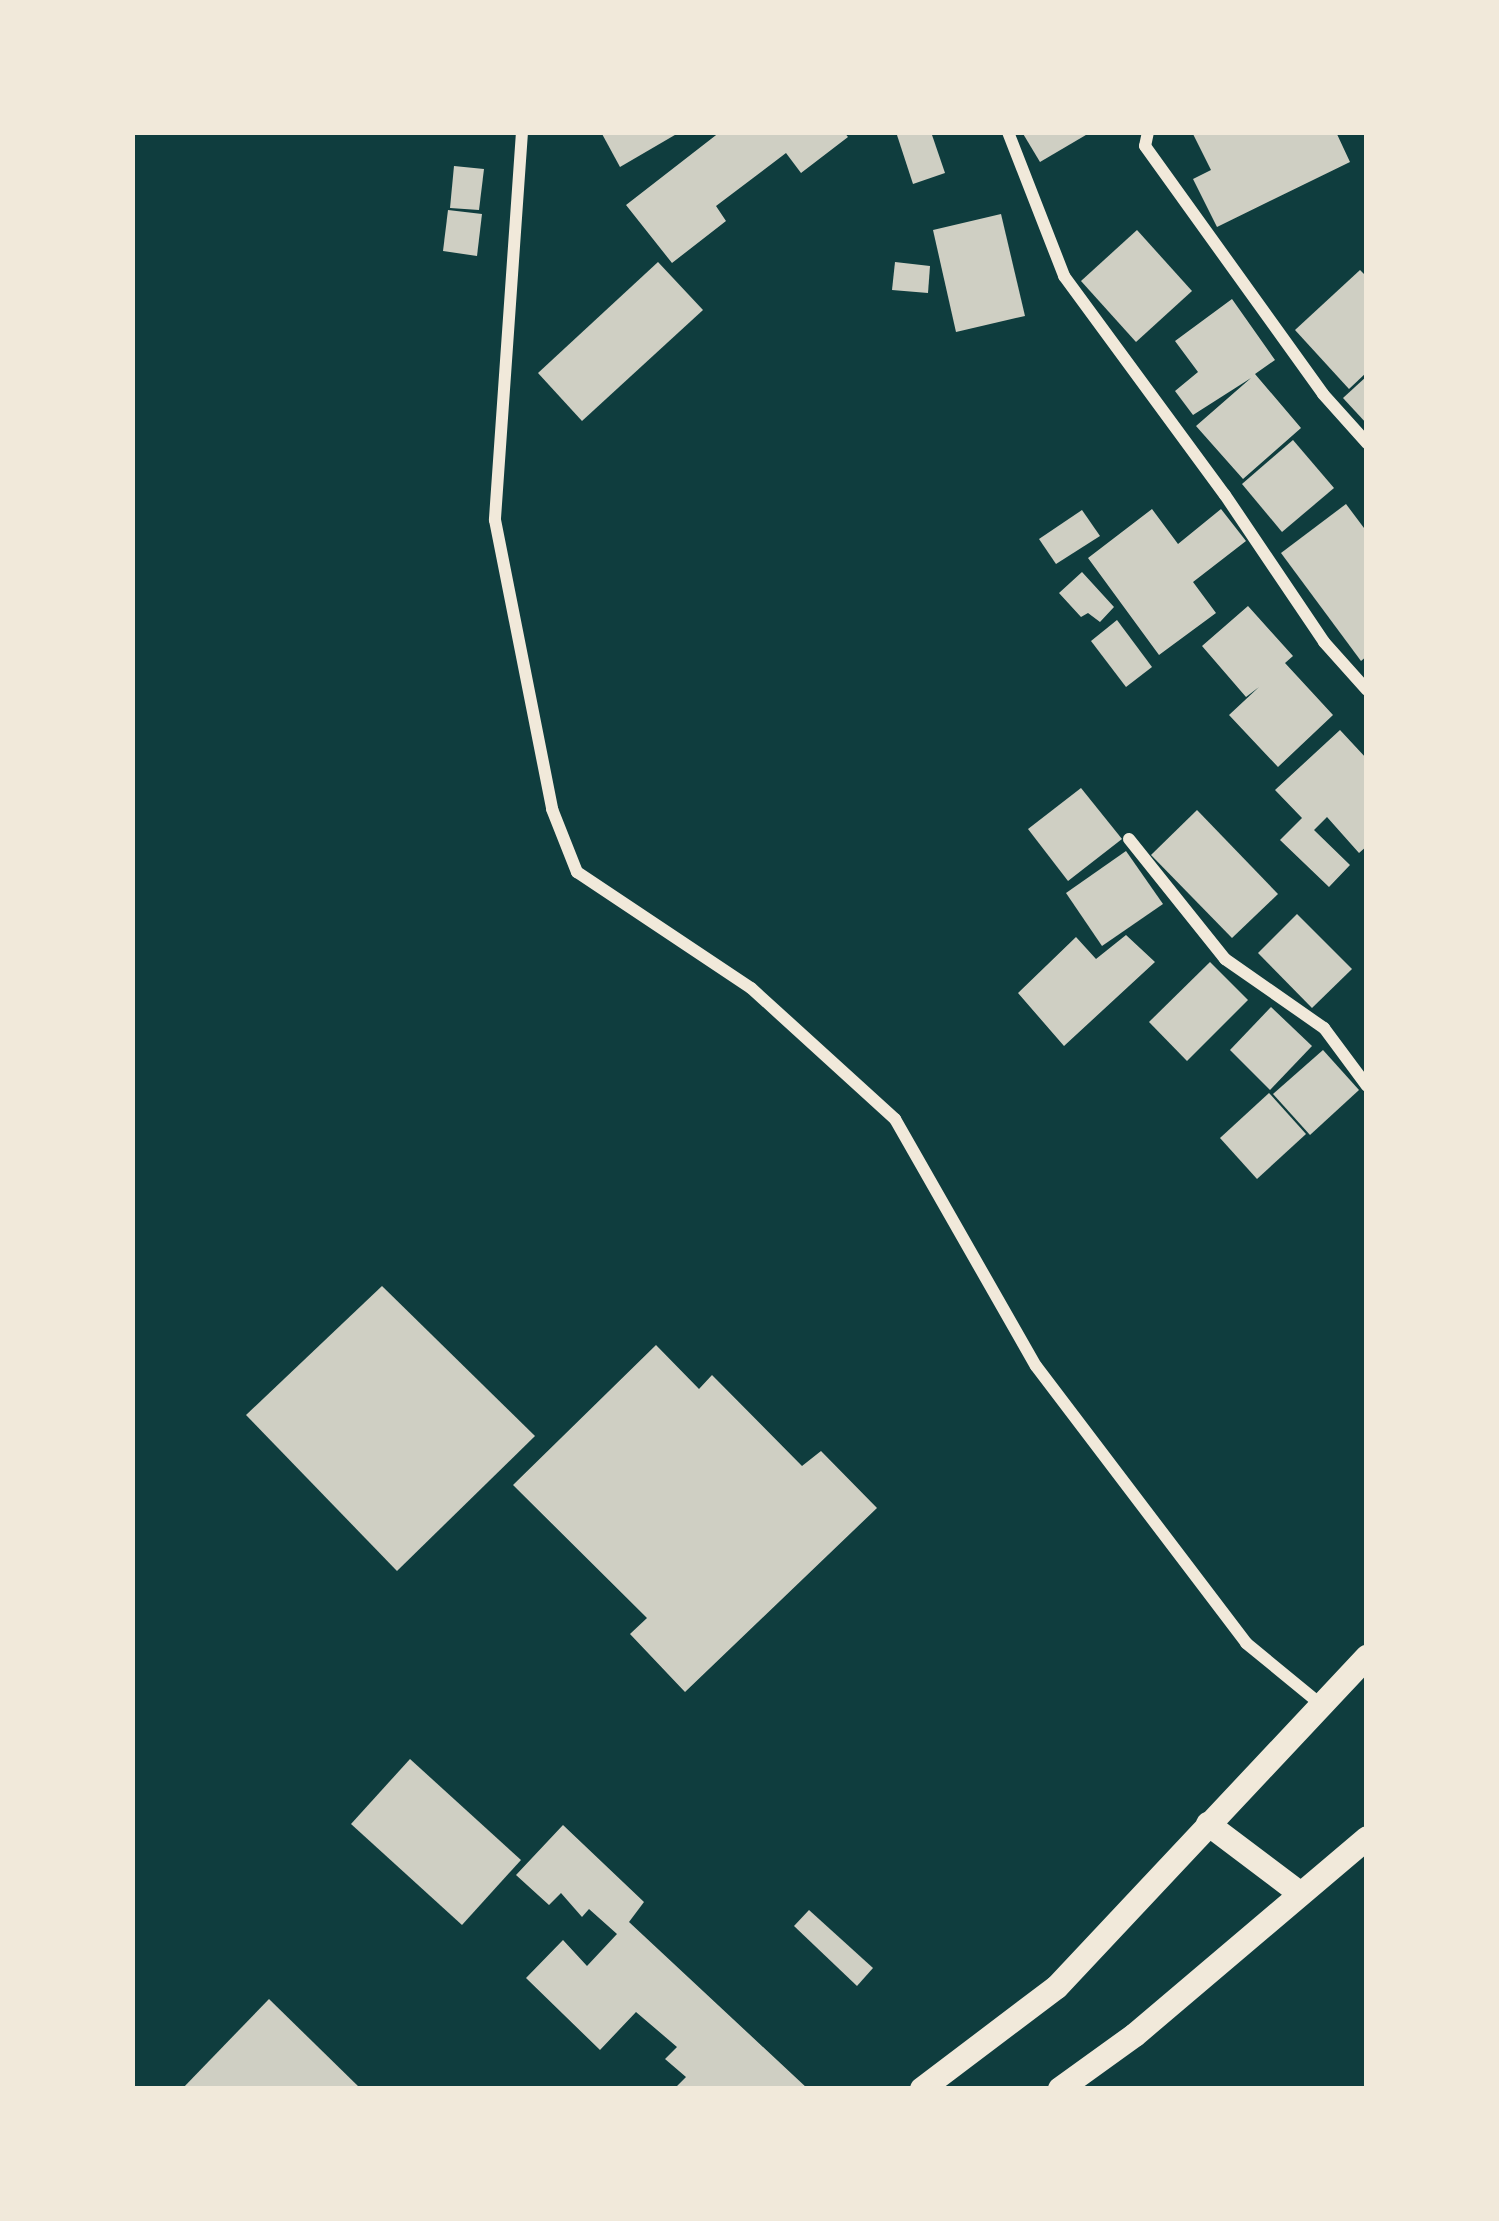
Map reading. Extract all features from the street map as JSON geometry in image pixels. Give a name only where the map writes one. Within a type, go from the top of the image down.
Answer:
[{"type":"main road","points":[[922,2089],[1058,1987],[1367,1657]]},
{"type":"main road","points":[[1208,1824],[1300,1894]]},
{"type":"main road","points":[[1060,2089],[1135,2035],[1367,1838]]},
{"type":"street","points":[[523,132],[495,520],[552,809],[577,872],[751,988],[896,1119],[1036,1366],[1246,1643],[1319,1703]]},
{"type":"street","points":[[1008,132],[1064,276],[1226,495],[1324,642],[1367,689]]},
{"type":"street","points":[[1148,132],[1145,146],[1323,394],[1367,443]]},
{"type":"street","points":[[1129,838],[1225,959],[1324,1028],[1367,1086]]},
{"type":"building","points":[[601,132],[680,132],[620,167]]},
{"type":"building","points":[[720,132],[844,132],[848,137],[801,173],[786,153],[716,206],[726,221],[672,263],[626,205]]},
{"type":"building","points":[[896,132],[931,132],[945,173],[913,184]]},
{"type":"building","points":[[1022,132],[1091,132],[1040,162]]},
{"type":"building","points":[[1192,132],[1336,132],[1350,162],[1217,227],[1193,179],[1211,170]]},
{"type":"building","points":[[454,166],[484,169],[479,210],[450,208]]},
{"type":"building","points":[[448,210],[482,214],[477,256],[443,251]]},
{"type":"building","points":[[1001,214],[1025,316],[956,332],[933,230]]},
{"type":"building","points":[[1137,230],[1192,291],[1136,342],[1081,281]]},
{"type":"building","points":[[658,262],[703,310],[582,421],[538,373]]},
{"type":"building","points":[[895,262],[930,266],[928,293],[892,290]]},
{"type":"building","points":[[1360,270],[1367,277],[1367,372],[1349,389],[1295,330]]},
{"type":"building","points":[[1232,299],[1275,360],[1255,374],[1301,428],[1243,479],[1196,426],[1251,378],[1193,415],[1175,391],[1198,372],[1175,341]]},
{"type":"building","points":[[1367,376],[1367,424],[1343,398]]},
{"type":"building","points":[[1293,440],[1334,488],[1282,532],[1242,484]]},
{"type":"building","points":[[1346,504],[1367,532],[1367,656],[1361,661],[1281,553]]},
{"type":"building","points":[[1152,509],[1178,544],[1221,509],[1246,541],[1193,582],[1216,613],[1159,655],[1088,558]]},
{"type":"building","points":[[1082,510],[1100,536],[1056,564],[1039,539]]},
{"type":"building","points":[[1082,572],[1114,607],[1100,622],[1088,613],[1081,617],[1059,593]]},
{"type":"building","points":[[1248,606],[1293,656],[1285,663],[1333,715],[1278,767],[1229,715],[1259,687],[1246,697],[1202,646]]},
{"type":"building","points":[[1117,620],[1152,667],[1126,687],[1091,641]]},
{"type":"building","points":[[1340,730],[1367,759],[1367,846],[1359,853],[1327,817],[1314,830],[1350,865],[1329,887],[1280,840],[1302,818],[1275,790]]},
{"type":"building","points":[[1081,788],[1122,839],[1068,881],[1028,829]]},
{"type":"building","points":[[1197,810],[1278,894],[1232,938],[1151,855]]},
{"type":"building","points":[[1126,851],[1163,904],[1102,946],[1066,893]]},
{"type":"building","points":[[1297,914],[1352,969],[1312,1008],[1258,953]]},
{"type":"building","points":[[1126,935],[1155,962],[1064,1046],[1018,993],[1076,937],[1096,959]]},
{"type":"building","points":[[1210,962],[1248,1000],[1187,1061],[1149,1022]]},
{"type":"building","points":[[1271,1007],[1312,1046],[1270,1090],[1230,1050]]},
{"type":"building","points":[[1323,1050],[1359,1090],[1310,1135],[1273,1094]]},
{"type":"building","points":[[1269,1093],[1306,1134],[1257,1179],[1220,1138]]},
{"type":"building","points":[[382,1286],[535,1436],[397,1571],[246,1415]]},
{"type":"building","points":[[656,1345],[699,1389],[712,1375],[802,1466],[821,1451],[877,1508],[685,1692],[630,1634],[647,1618],[513,1485]]},
{"type":"building","points":[[410,1759],[521,1860],[462,1925],[351,1824]]},
{"type":"building","points":[[563,1825],[644,1902],[629,1922],[808,2089],[674,2089],[686,2077],[665,2059],[677,2047],[636,2012],[600,2050],[526,1978],[563,1940],[587,1966],[617,1934],[589,1909],[582,1917],[561,1893],[549,1905],[516,1875]]},
{"type":"building","points":[[809,1910],[873,1968],[857,1986],[794,1926]]},
{"type":"building","points":[[269,1999],[361,2089],[182,2089]]}]
